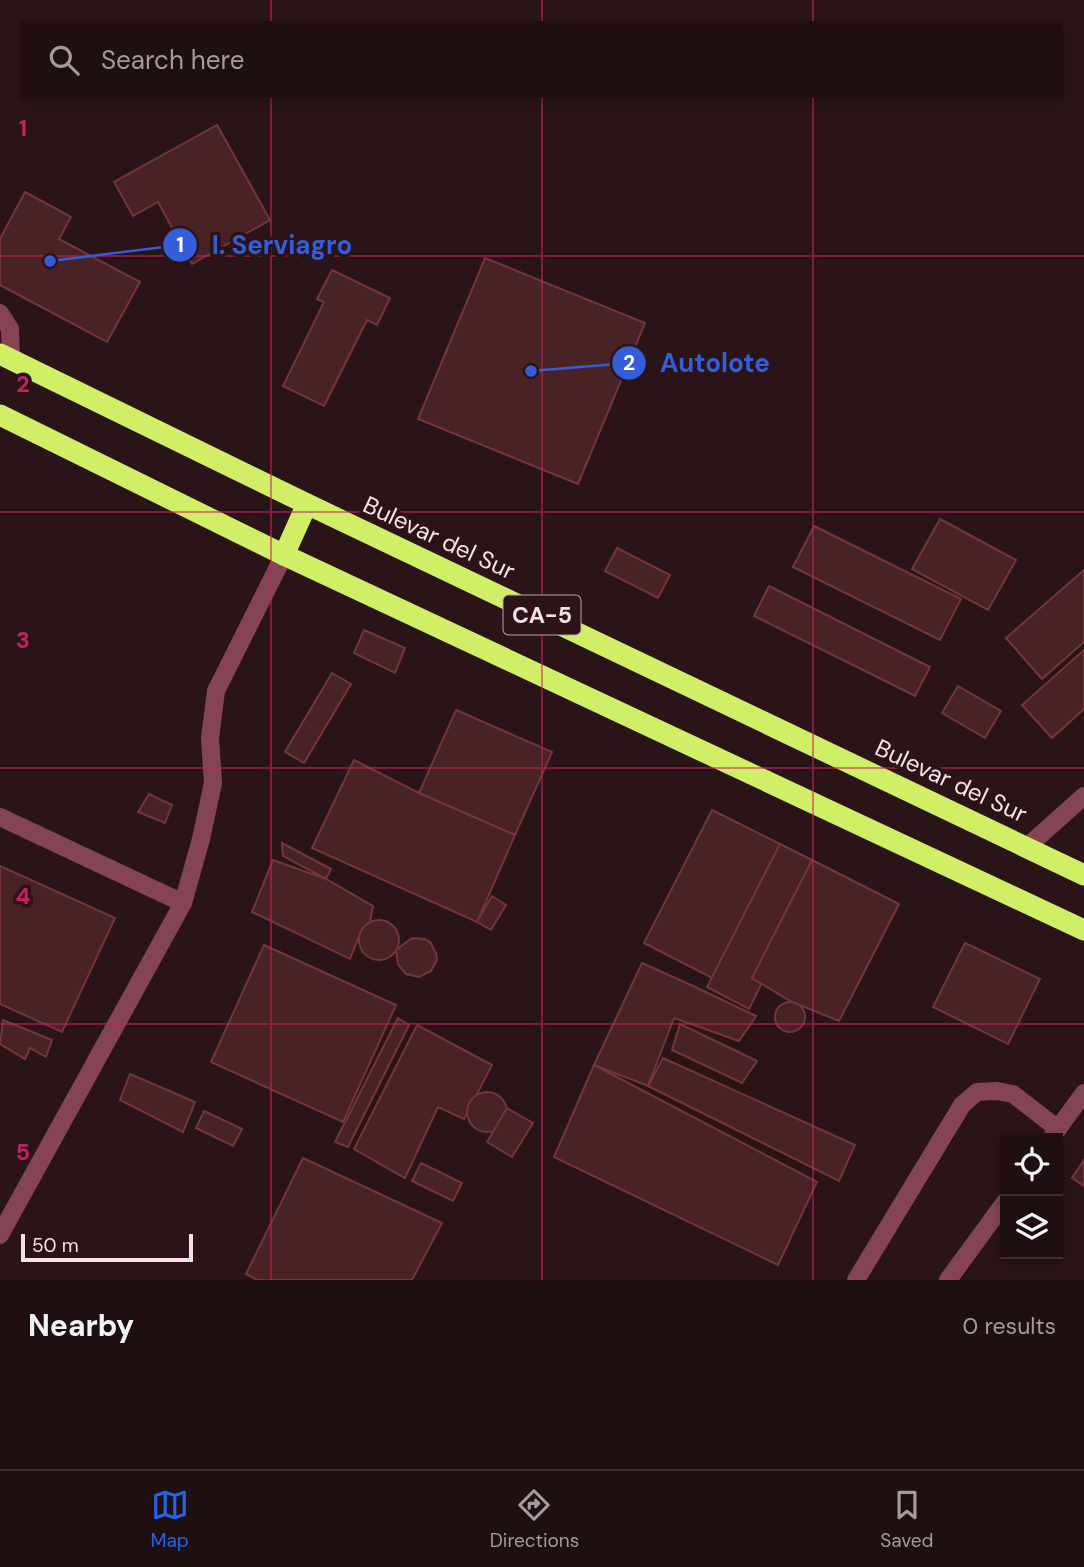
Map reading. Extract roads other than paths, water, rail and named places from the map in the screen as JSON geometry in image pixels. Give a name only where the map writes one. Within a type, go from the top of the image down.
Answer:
[{"type":"highway","name":"Bulevar del Sur","points":[[5,357],[1084,875]]},
{"type":"highway","name":"CA-5","points":[[0,415],[284,555],[1084,930]]},
{"type":"highway","points":[[284,555],[307,504]]},
{"type":"lane","points":[[0,313],[10,329],[5,357]]},
{"type":"lane","points":[[0,1235],[183,903],[213,783],[210,738],[216,691],[284,555]]},
{"type":"lane","points":[[1028,846],[1084,796]]},
{"type":"lane","points":[[0,817],[183,903]]},
{"type":"lane","points":[[856,1280],[961,1105],[977,1092],[997,1091],[1013,1094],[1055,1133],[1084,1093]]},
{"type":"lane","points":[[948,1280],[1000,1209]]},
{"type":"place","name":"I. Serviagro","points":[[50,261]]},
{"type":"place","name":"Autolote","points":[[531,371]]}]
